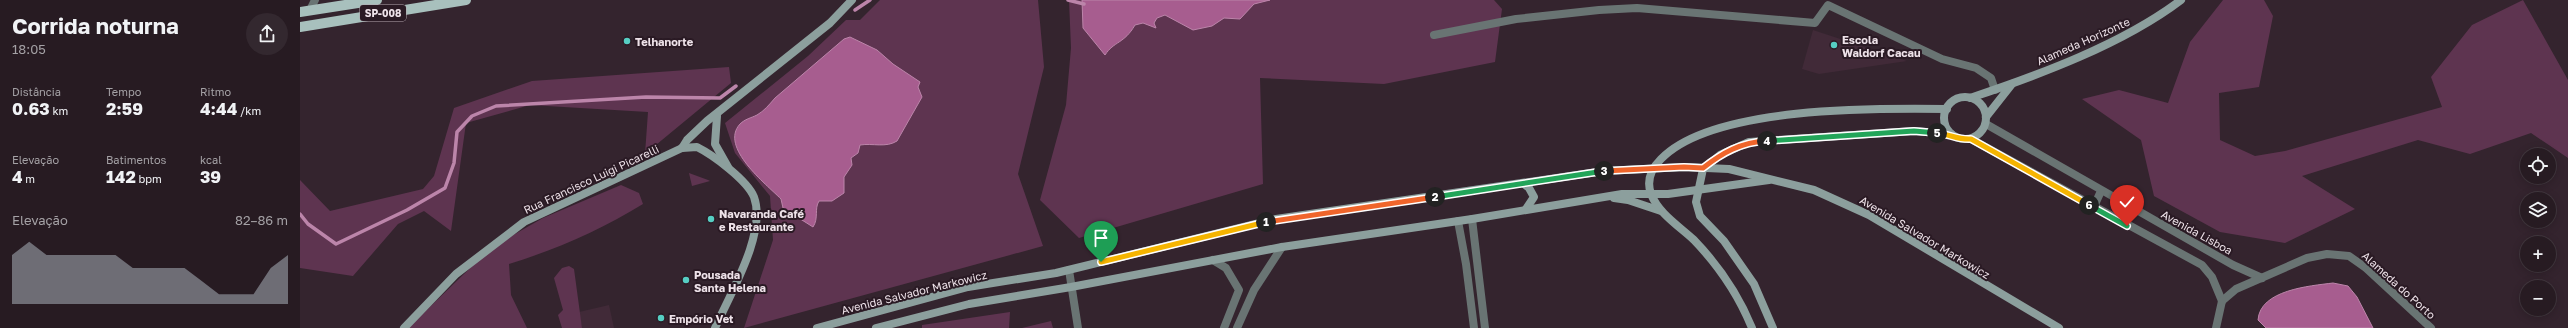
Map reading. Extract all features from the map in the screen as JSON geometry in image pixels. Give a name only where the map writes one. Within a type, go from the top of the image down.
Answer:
[{"type":"main road","name":"SP-008","points":[[300,12],[377,0]]},
{"type":"main road","name":"SP-008","points":[[300,27],[466,0]]},
{"type":"street","points":[[310,10],[315,0]]},
{"type":"street","name":"Rua Francisco Luigi Picarelli","points":[[404,328],[456,274],[524,222],[682,148],[692,136],[830,23],[852,0]]},
{"type":"street","name":"Alameda Horizonte","points":[[1970,98],[2012,84],[2112,42],[2162,15],[2181,0]]},
{"type":"street","points":[[1434,35],[1516,20],[1599,10],[1637,8],[1815,23],[1828,5],[1942,59],[1976,68],[1991,78],[1995,90]]},
{"type":"street","name":"Alameda Horizonte","points":[[1986,121],[1992,109],[2012,84]]},
{"type":"street","name":"Alameda Horizonte","points":[[1992,109],[1995,90]]},
{"type":"street","points":[[1950,134],[1944,122],[1947,109],[1956,100],[1970,98],[1981,104],[1986,121],[1977,136],[1971,139]]},
{"type":"street","points":[[1752,328],[1737,297],[1713,261],[1661,211],[1651,194],[1648,181],[1653,168],[1669,150],[1686,139],[1724,125],[1820,111],[1947,109]]},
{"type":"street","points":[[717,116],[715,144],[729,170]]},
{"type":"street","name":"Avenida Lisboa","points":[[1986,121],[2101,191],[2233,265],[2262,278]]},
{"type":"street","points":[[1773,328],[1754,284],[1724,241],[1700,216],[1696,202],[1697,190],[1703,168],[1720,155],[1749,142],[1914,131],[1950,134],[1956,138],[1971,139],[2090,206],[2202,265],[2212,277],[2222,301],[2216,328]]},
{"type":"street","points":[[682,148],[697,147],[729,170],[753,195],[757,209],[756,228],[746,259],[715,328]]},
{"type":"street","name":"Avenida Salvador Markowicz","points":[[817,328],[968,287],[1069,270],[1276,219],[1524,184],[1604,171],[1653,168],[1703,168],[1729,169],[1814,190],[1869,215],[2059,328]]},
{"type":"street","name":"Avenida Salvador Markowicz","points":[[876,328],[969,304],[1071,287],[1282,247],[1472,219],[1603,197],[1668,194],[1774,179]]},
{"type":"street","points":[[1524,184],[1529,188],[1534,197],[1526,209]]},
{"type":"street","points":[[2090,206],[2096,202],[2101,191]]},
{"type":"street","points":[[1603,197],[1628,200],[1661,211]]},
{"type":"street","points":[[1472,219],[1485,328]]},
{"type":"street","points":[[1458,221],[1466,264],[1474,328]]},
{"type":"street","points":[[1237,328],[1254,290],[1282,247]]},
{"type":"street","name":"Alameda do Porto","points":[[2222,301],[2236,289],[2307,258],[2327,254],[2349,256],[2366,268],[2431,328]]},
{"type":"street","points":[[1213,260],[1226,268],[1239,290]]},
{"type":"street","points":[[1069,270],[1078,328]]},
{"type":"street","points":[[1239,290],[1254,290]]},
{"type":"street","points":[[1224,328],[1239,290]]},
{"type":"shaded area","points":[[880,0],[1038,0],[1044,67],[1018,174],[1043,246],[744,328],[773,240],[770,196],[735,153],[725,123],[808,56],[846,20],[860,20]]},
{"type":"shaded area","points":[[1069,0],[1494,0],[1502,9],[1495,62],[1384,84],[1260,78],[1263,184],[1079,238],[1040,200],[1066,105],[1071,48]]},
{"type":"shaded area","points":[[1082,0],[1270,0],[1254,4],[1240,19],[1224,18],[1212,26],[1193,30],[1165,15],[1157,18],[1154,23],[1156,28],[1143,23],[1135,25],[1127,36],[1108,50],[1105,55],[1083,28]]},
{"type":"shaded area","points":[[2223,0],[2264,0],[2273,16],[2259,87],[2219,93],[2220,140],[2255,156],[2285,151],[2442,107],[2431,77],[2472,25],[2523,0],[2568,80],[2568,158],[2556,150],[2556,148],[2553,148],[2531,133],[2470,154],[2418,140],[2302,176],[2355,209],[2285,243],[2220,232],[2154,196],[2141,140],[2082,99],[2119,90],[2168,103],[2190,42]]},
{"type":"shaded area","name":"Escola Waldorf Cacau","points":[[1813,30],[1907,61],[1819,74],[1802,69]]},
{"type":"shaded area","points":[[850,37],[877,50],[893,64],[920,82],[918,87],[922,97],[897,141],[884,145],[860,145],[858,153],[851,158],[852,165],[844,177],[844,193],[832,201],[819,201],[816,220],[813,227],[783,208],[781,199],[756,175],[740,154],[735,143],[735,133],[742,122],[762,112],[775,98],[844,39]]},
{"type":"shaded area","points":[[729,67],[731,83],[645,154],[648,112],[530,105],[466,123],[451,231],[424,211],[398,224],[353,276],[300,268],[300,180],[330,211],[423,189],[434,176],[454,108],[532,81]]},
{"type":"shaded area","points":[[689,173],[708,180],[710,181],[692,186]]},
{"type":"shaded area","points":[[621,185],[639,193],[643,204],[578,238],[509,264],[511,295],[527,328],[408,328],[492,247],[543,218]]},
{"type":"shaded area","points":[[569,266],[574,269],[582,328],[562,328],[558,315],[563,310],[554,278],[562,268]]},
{"type":"shaded area","points":[[2333,283],[2348,286],[2357,297],[2373,328],[2266,328],[2258,320],[2261,310],[2267,302],[2276,296],[2299,288]]},
{"type":"shaded area","points":[[609,305],[614,328],[582,328],[579,312]]},
{"type":"shaded area","points":[[1010,312],[1009,328],[922,328],[922,325]]},
{"type":"shaded area","points":[[1051,321],[1053,328],[1022,328]]},
{"type":"waterway","points":[[855,10],[870,0]]},
{"type":"waterway","points":[[1068,0],[1084,4]]},
{"type":"waterway","points":[[300,214],[308,224],[336,244],[407,210],[445,188],[454,163],[457,132],[472,116],[496,106],[646,97],[720,98],[736,86]]},
{"type":"place","name":"Telhanorte","points":[[627,41]]},
{"type":"place","name":"Escola Waldorf Cacau","points":[[1834,45]]},
{"type":"place","name":"Navaranda Café e Restaurante","points":[[711,219]]},
{"type":"place","name":"Pousada Santa Helena","points":[[686,280]]},
{"type":"place","name":"Empório Vet","points":[[661,318]]},
{"type":"route","points":[[1101,262],[1276,219],[1524,184],[1604,171],[1684,167],[1703,168],[1720,155],[1749,142],[1914,131],[1950,134],[1956,138],[1971,139],[2127,226]]}]
